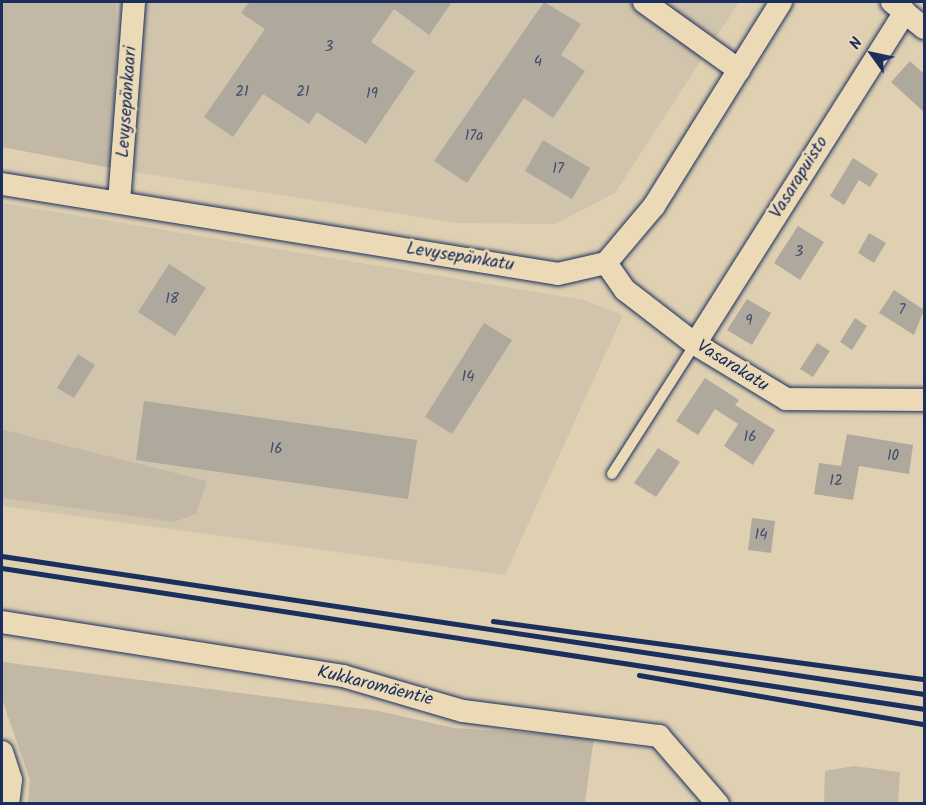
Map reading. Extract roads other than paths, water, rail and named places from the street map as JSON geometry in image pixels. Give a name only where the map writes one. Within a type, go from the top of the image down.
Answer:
[{"type":"street","name":"Levysepänkaari","points":[[119,202],[134,2]]},
{"type":"street","points":[[644,2],[739,70]]},
{"type":"street","points":[[606,263],[654,206],[781,2]]},
{"type":"street","points":[[899,7],[924,28]]},
{"type":"street","name":"Vasarapuisto","points":[[695,344],[899,7]]},
{"type":"street","name":"Levysepänkatu","points":[[2,184],[558,274],[606,263]]},
{"type":"street","name":"Vasarakatu","points":[[606,263],[625,290],[695,344],[786,399],[924,400]]},
{"type":"street","name":"Kukkaromäentie","points":[[2,622],[343,676],[463,711],[659,736],[718,804]]},
{"type":"street","points":[[2,752],[11,780],[8,804]]},
{"type":"lane","points":[[612,474],[695,344]]},
{"type":"railway","points":[[2,556],[924,694]]},
{"type":"railway","points":[[2,568],[924,709]]},
{"type":"railway","points":[[493,621],[924,679]]},
{"type":"railway","points":[[639,675],[924,724]]}]
